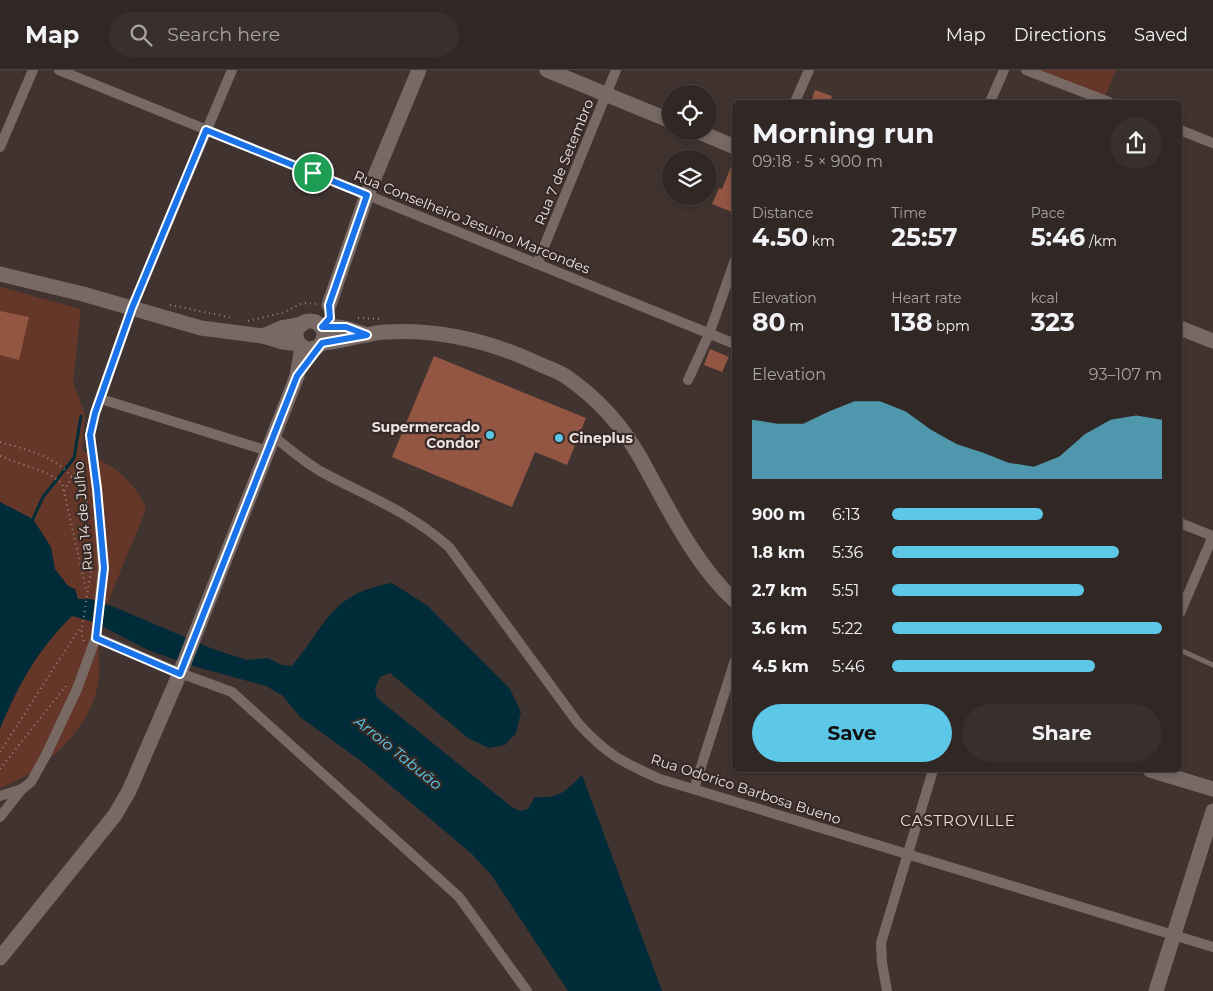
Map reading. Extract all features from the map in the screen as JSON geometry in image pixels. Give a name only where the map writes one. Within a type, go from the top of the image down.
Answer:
[{"type":"street","points":[[0,148],[33,70]]},
{"type":"street","name":"Rua Conselheiro Jesuino Marcondes","points":[[59,70],[732,343]]},
{"type":"street","name":"Rua 14 de Julho","points":[[0,817],[22,789],[31,782],[46,756],[77,689],[96,638],[104,568],[90,435],[132,308],[232,70]]},
{"type":"street","points":[[0,958],[115,815],[128,790],[181,670],[297,376],[316,332],[330,318],[329,305],[367,195],[419,70]]},
{"type":"street","points":[[547,70],[662,117]]},
{"type":"street","name":"Rua 7 de Setembro","points":[[537,264],[616,70]]},
{"type":"street","points":[[796,100],[809,70]]},
{"type":"street","points":[[991,100],[1004,70]]},
{"type":"street","points":[[1026,70],[1104,100]]},
{"type":"street","points":[[1182,131],[1213,143]]},
{"type":"street","points":[[717,139],[732,146]]},
{"type":"street","points":[[688,380],[709,334],[732,269]]},
{"type":"street","points":[[0,274],[201,328],[263,336],[300,345],[310,350],[316,332]]},
{"type":"street","points":[[263,336],[281,328],[316,332]]},
{"type":"street","points":[[1182,329],[1213,341]]},
{"type":"street","points":[[297,376],[300,345],[297,330],[367,335],[383,332],[417,331],[466,338],[518,355],[567,377],[604,409],[632,442],[674,519],[708,571],[732,598]]},
{"type":"street","points":[[101,399],[268,451]]},
{"type":"street","name":"Rua Odorico Barbosa Bueno","points":[[273,436],[319,470],[392,506],[427,528],[449,547],[578,723],[600,747],[630,766],[660,779],[1213,947]]},
{"type":"street","points":[[1182,524],[1213,536],[1182,608]]},
{"type":"street","points":[[96,638],[181,670],[232,692],[459,897],[527,991]]},
{"type":"street","points":[[694,789],[732,669]]},
{"type":"street","points":[[887,991],[881,943],[932,772]]},
{"type":"street","points":[[1157,772],[1213,788]]},
{"type":"street","points":[[0,796],[22,789]]},
{"type":"street","points":[[1156,991],[1213,811]]},
{"type":"lane","points":[[1182,651],[1213,665]]},
{"type":"path","points":[[168,304],[236,319]]},
{"type":"path","points":[[245,321],[282,313],[303,304],[329,305]]},
{"type":"path","points":[[356,318],[384,319]]},
{"type":"path","points":[[0,442],[54,460],[72,478],[87,502],[89,510]]},
{"type":"path","points":[[64,491],[90,446]]},
{"type":"path","points":[[0,456],[49,474],[62,483],[87,591]]},
{"type":"path","points":[[0,752],[82,625],[92,563]]},
{"type":"path","points":[[0,769],[68,684]]},
{"type":"shaded area","points":[[1033,70],[1116,70],[1104,99]]},
{"type":"shaded area","points":[[0,287],[81,309],[73,382],[85,415],[82,450],[118,471],[128,480],[137,491],[146,509],[100,627],[98,684],[93,701],[85,717],[75,733],[48,760],[16,781],[0,788]]},
{"type":"water","name":"Arroio Tabuão","points":[[0,502],[33,519],[51,547],[55,569],[68,586],[75,589],[78,599],[91,599],[119,609],[213,649],[247,660],[268,658],[282,665],[292,666],[332,612],[355,595],[371,588],[392,583],[428,606],[510,689],[521,712],[516,733],[505,745],[489,748],[468,738],[390,673],[380,677],[375,688],[377,698],[513,808],[520,811],[528,809],[535,797],[550,797],[562,793],[582,775],[662,991],[568,991],[492,876],[472,854],[365,764],[300,717],[282,695],[266,686],[193,666],[148,650],[94,622],[72,616],[49,641],[30,668],[14,697],[0,729]]},
{"type":"building","points":[[815,90],[832,96],[831,100],[812,100]]},
{"type":"building","points":[[732,164],[732,212],[714,205],[717,205],[719,188],[722,189]]},
{"type":"building","points":[[0,311],[29,317],[19,360],[0,355]]},
{"type":"building","points":[[710,349],[729,357],[722,372],[704,365]]},
{"type":"building","name":"Supermercado Condor","points":[[434,356],[586,418],[567,465],[535,452],[512,507],[392,457]]},
{"type":"waterway","points":[[33,519],[43,497],[74,458],[81,416]]},
{"type":"place","name":"Supermercado Condor","points":[[490,435]]},
{"type":"place","name":"Cineplus","points":[[559,438]]},
{"type":"district","name":"CASTROVILLE","points":[[958,821]]},
{"type":"route","points":[[206,130],[313,173],[367,195],[329,305],[330,318],[322,327],[346,327],[367,335],[322,343],[297,376],[180,674],[96,638],[104,568],[97,489],[90,446],[90,435],[95,413],[132,308],[206,130]]}]
